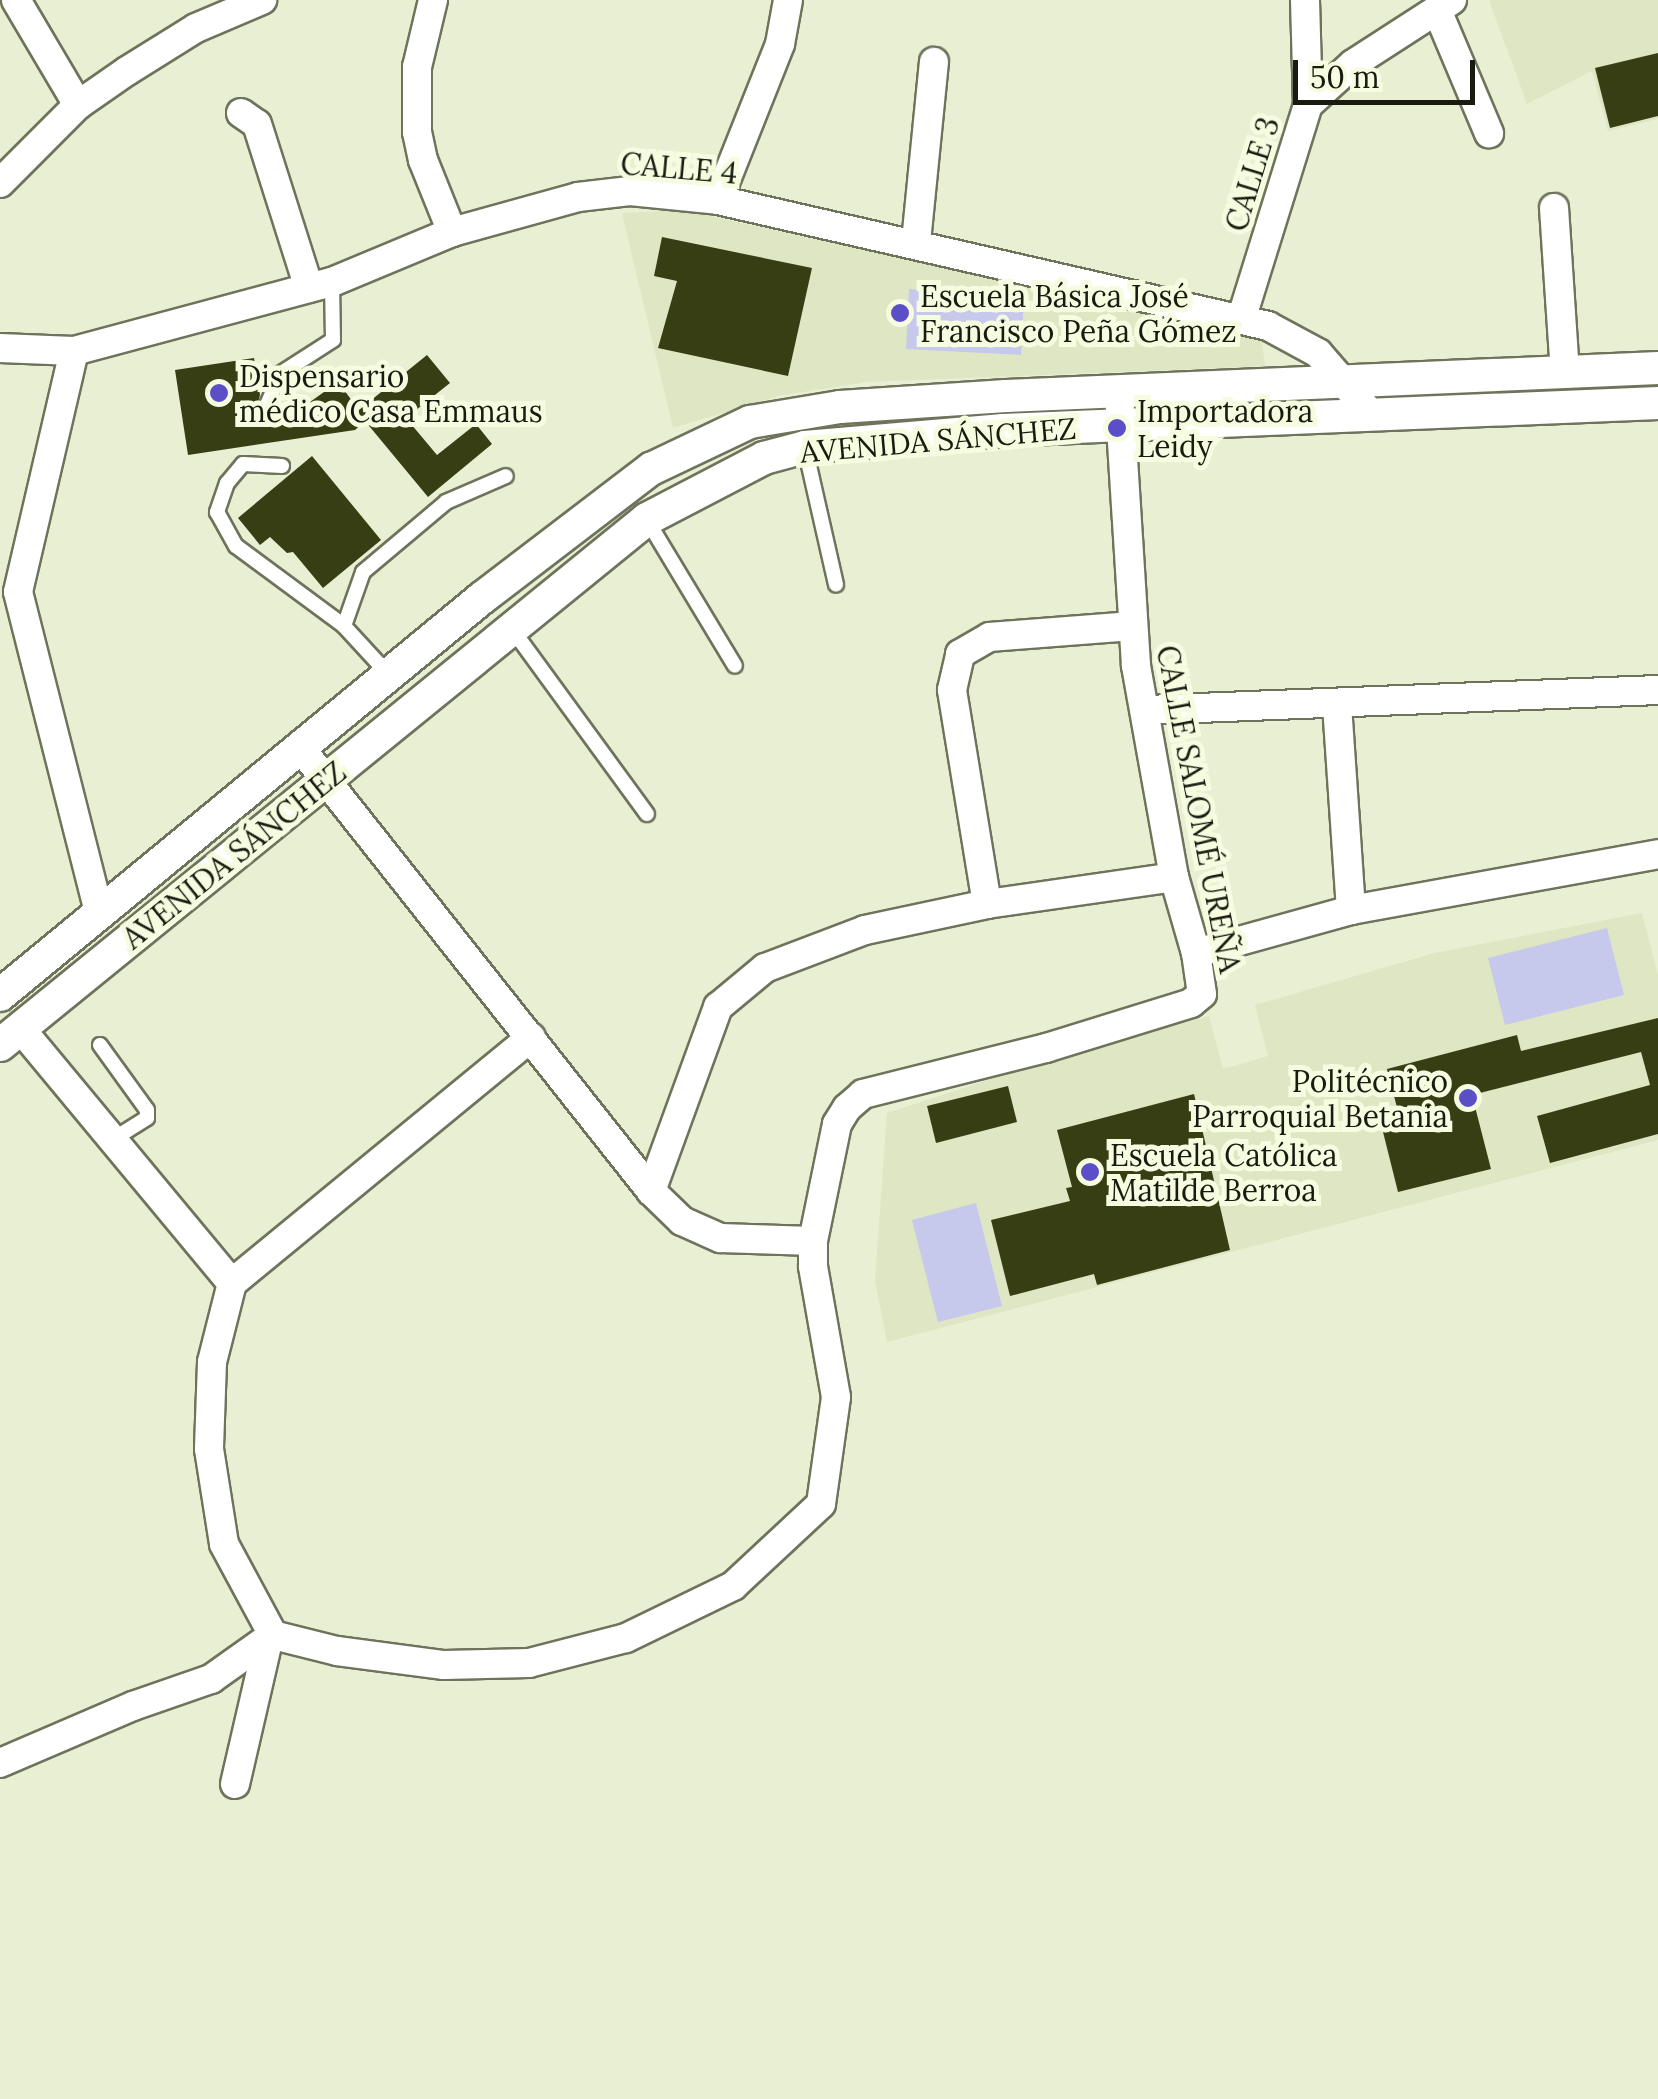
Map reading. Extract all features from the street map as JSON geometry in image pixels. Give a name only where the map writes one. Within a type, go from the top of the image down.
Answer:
[{"type":"street","points":[[0,183],[78,105],[196,28],[262,0]]},
{"type":"street","points":[[433,0],[417,67],[417,132],[423,160],[452,232]]},
{"type":"street","points":[[718,200],[780,44],[788,0]]},
{"type":"street","points":[[1304,0],[1308,105]]},
{"type":"street","points":[[14,3],[78,105]]},
{"type":"street","points":[[1445,5],[1489,133]]},
{"type":"street","name":"CALLE 3","points":[[1241,320],[1308,105],[1353,64],[1445,5]]},
{"type":"street","points":[[916,242],[934,62]]},
{"type":"street","points":[[241,113],[257,124],[320,285]]},
{"type":"street","name":"CALLE 4","points":[[0,348],[74,351],[320,285],[452,232],[578,197],[630,191],[718,200],[916,242],[1268,326],[1318,354],[1371,414]]},
{"type":"street","points":[[1554,208],[1565,372]]},
{"type":"street","points":[[74,351],[9,596],[99,913]]},
{"type":"street","name":"AVENIDA SÁNCHEZ","points":[[0,995],[391,677],[482,598],[652,469],[750,422],[840,407],[1658,368]]},
{"type":"street","name":"CALLE SALOMÉ UREÑA","points":[[271,1636],[337,1651],[444,1665],[530,1663],[626,1638],[733,1586],[820,1504],[836,1397],[813,1266],[813,1241],[837,1124],[863,1094],[1046,1048],[1191,1003],[1202,994],[1196,953],[1174,877],[1132,626],[1120,391]]},
{"type":"street","name":"AVENIDA SÁNCHEZ","points":[[10,1036],[647,520],[712,481],[764,458],[805,447],[1003,430],[1658,403]]},
{"type":"street","points":[[482,598],[511,627]]},
{"type":"street","points":[[988,904],[952,690],[960,654],[990,637],[1132,626]]},
{"type":"street","points":[[1147,710],[1658,690]]},
{"type":"street","points":[[1337,703],[1351,910]]},
{"type":"street","points":[[302,750],[651,1192],[682,1221],[720,1238],[813,1241]]},
{"type":"street","points":[[1196,953],[1351,910],[1658,854]]},
{"type":"street","points":[[651,1192],[718,1007],[765,968],[865,930],[988,904],[1174,877]]},
{"type":"street","points":[[10,1036],[113,1139],[232,1283]]},
{"type":"street","points":[[235,1784],[271,1636],[224,1544],[209,1449],[212,1362],[232,1283],[531,1037]]},
{"type":"street","points":[[0,1763],[134,1706],[211,1679],[271,1636]]},
{"type":"lane","points":[[267,405],[280,374],[333,340],[320,285]]},
{"type":"lane","points":[[805,447],[836,585]]},
{"type":"lane","points":[[282,466],[243,464],[226,483],[217,512],[236,546],[344,626],[391,677]]},
{"type":"lane","points":[[344,626],[363,572],[446,502],[506,476]]},
{"type":"lane","points":[[647,520],[735,666]]},
{"type":"lane","points":[[511,627],[647,814]]},
{"type":"lane","points":[[100,1046],[147,1110],[147,1118],[113,1139]]},
{"type":"shaded area","points":[[1489,0],[1658,0],[1658,119],[1608,131],[1592,71],[1527,104]]},
{"type":"shaded area","name":"Escuela Básica José Francisco Peña Gómez","points":[[682,210],[1261,336],[1265,366],[866,382],[778,396],[673,428],[622,213]]},
{"type":"shaded area","points":[[909,289],[1024,295],[1021,355],[906,349]]},
{"type":"shaded area","points":[[1642,913],[1658,975],[1658,1140],[887,1342],[875,1281],[887,1113],[1062,1056],[1209,1016],[1223,1069],[1268,1056],[1255,1005],[1435,953]]},
{"type":"shaded area","points":[[1607,928],[1624,995],[1505,1025],[1488,958]]},
{"type":"shaded area","points":[[976,1203],[1002,1306],[938,1322],[912,1220]]},
{"type":"building","points":[[1658,53],[1658,116],[1610,128],[1595,68]]},
{"type":"building","points":[[662,237],[812,268],[788,376],[658,348],[677,281],[654,276]]},
{"type":"building","points":[[427,355],[450,383],[406,418],[437,455],[476,424],[492,444],[428,497],[365,421],[355,430],[188,455],[175,370],[254,358],[260,395],[257,407],[263,418],[296,412],[338,382],[359,410]]},
{"type":"building","points":[[312,456],[381,540],[323,588],[293,552],[287,553],[270,537],[260,545],[238,518]]},
{"type":"building","points":[[1658,1018],[1658,1134],[1550,1163],[1537,1116],[1650,1085],[1641,1052],[1472,1095],[1491,1169],[1398,1192],[1382,1128],[1401,1123],[1387,1069],[1517,1035],[1521,1051]]},
{"type":"building","points":[[1008,1086],[1017,1122],[936,1143],[927,1106]]},
{"type":"building","points":[[1194,1094],[1230,1250],[1097,1285],[1094,1274],[1010,1296],[991,1220],[1070,1201],[1066,1188],[1072,1187],[1057,1130]]},
{"type":"place","name":"Escuela Básica José Francisco Peña Gómez","points":[[900,313]]},
{"type":"place","name":"Dispensario médico Casa Emmaus","points":[[219,393]]},
{"type":"place","name":"Importadora Leidy","points":[[1117,428]]},
{"type":"place","name":"Politécnico Parroquial Betania","points":[[1468,1098]]},
{"type":"place","name":"Escuela Católica Matilde Berroa","points":[[1090,1172]]}]
